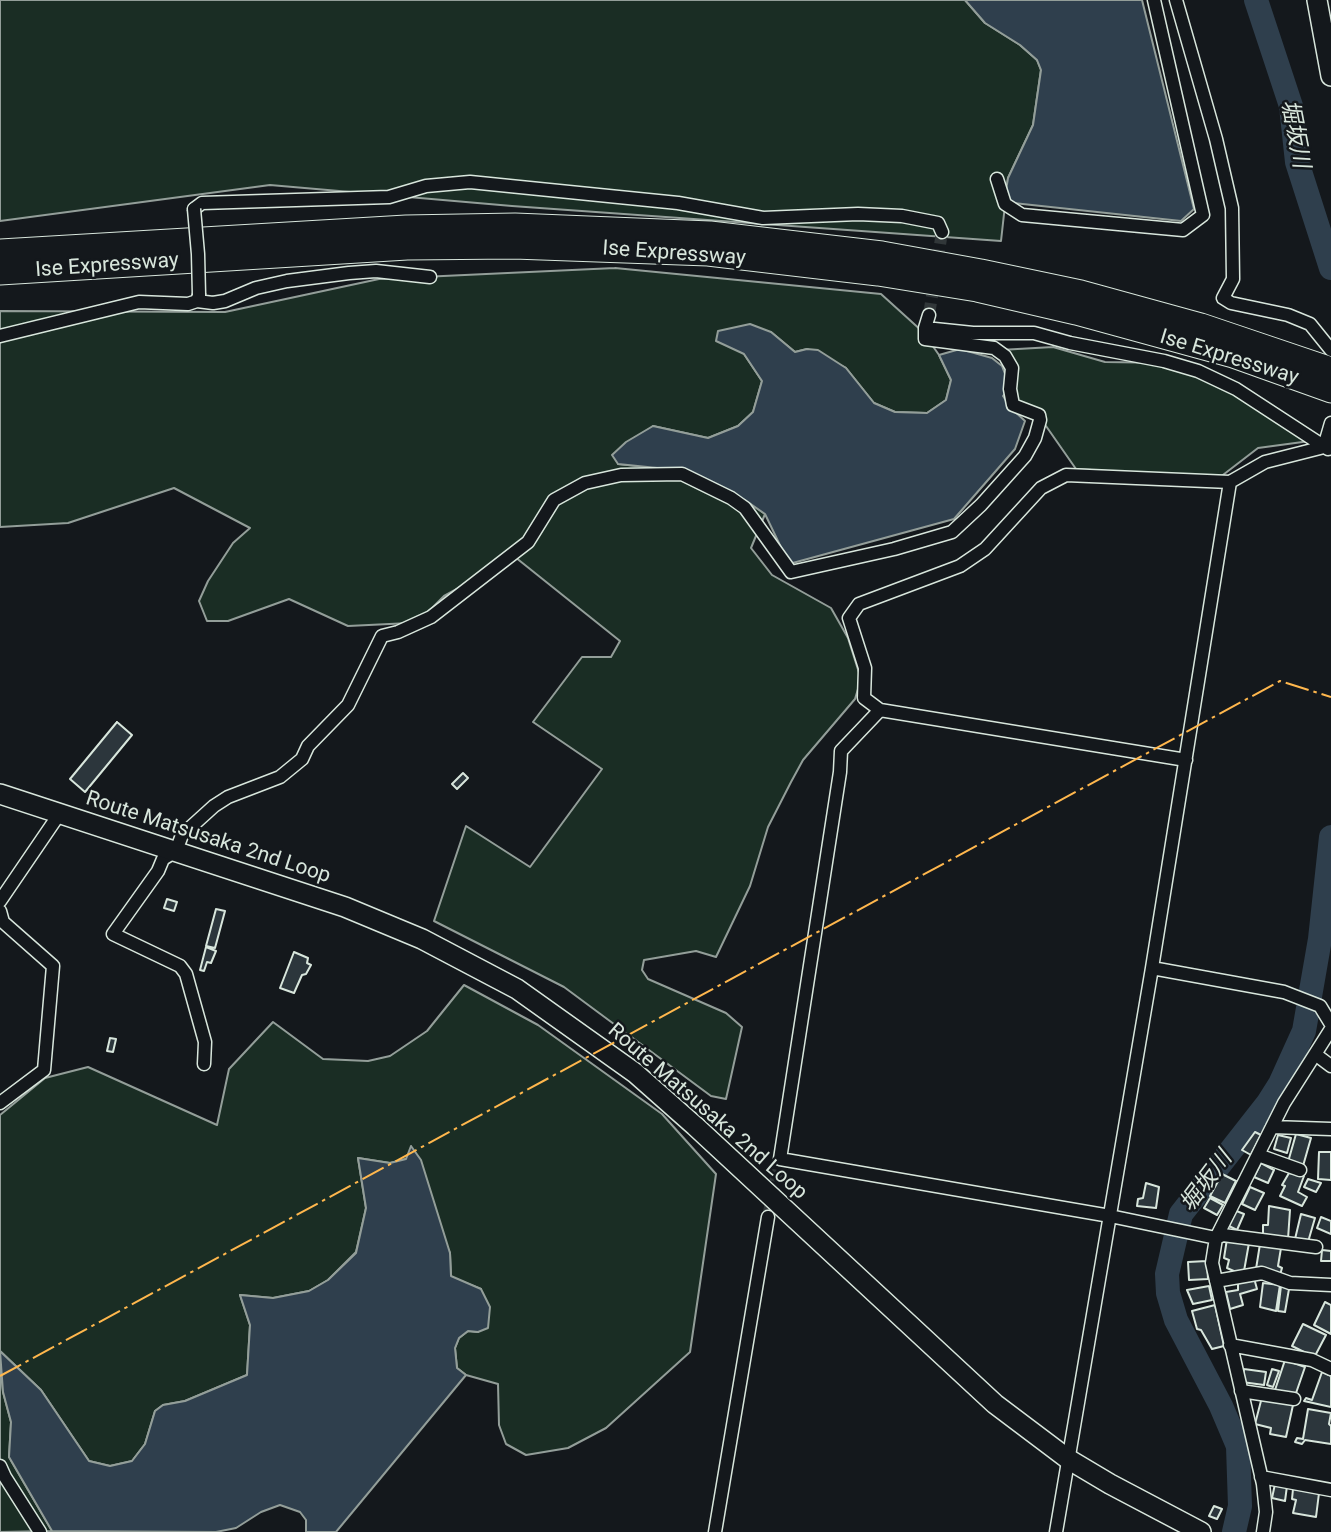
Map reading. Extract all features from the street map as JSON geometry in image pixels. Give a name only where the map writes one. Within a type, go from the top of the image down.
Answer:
[{"type":"highway","name":"Ise Expressway","points":[[0,251],[406,227],[514,225],[710,233],[882,253],[1080,292],[1188,321],[1306,371],[1331,391]]},
{"type":"highway","name":"Ise Expressway","points":[[0,273],[407,248],[514,247],[708,254],[852,270],[977,290],[1306,371],[1331,369]]},
{"type":"main road","points":[[1317,0],[1331,76]]},
{"type":"main road","name":"Route Matsusaka 2nd Loop","points":[[0,794],[345,907],[422,939],[517,989],[635,1073],[995,1404],[1069,1459],[1110,1484],[1200,1531]]},
{"type":"street","points":[[996,180],[1005,204],[1022,215],[1183,230],[1203,215],[1154,0]]},
{"type":"street","points":[[1176,0],[1216,139],[1232,208],[1233,279],[1223,298],[1231,303],[1288,315],[1310,324],[1331,350]]},
{"type":"street","points":[[198,298],[194,209],[202,203],[389,197],[426,186],[470,182],[678,203],[763,218],[858,214],[902,216],[939,223],[942,232]]},
{"type":"street","points":[[0,336],[139,302],[188,304],[198,298],[213,303],[225,301],[256,288],[287,281],[376,271],[430,277]]},
{"type":"street","points":[[204,1064],[205,1042],[186,974],[180,966],[113,934],[158,871],[163,859],[176,851],[182,835],[228,797],[279,778],[302,759],[308,746],[348,705],[382,636],[431,617],[528,542],[554,500],[585,483],[621,475],[682,474],[732,498],[745,508],[791,572],[894,549],[952,532],[981,505],[1025,456],[1035,438],[1040,420],[1039,415],[1013,404],[1010,389],[1012,368],[1005,356],[994,348],[925,338],[929,315]]},
{"type":"street","points":[[925,328],[973,333],[1034,333],[1198,371],[1236,389],[1328,449]]},
{"type":"street","points":[[1328,449],[1331,423]]},
{"type":"street","points":[[1186,761],[880,710],[864,698],[865,668],[849,618],[859,604],[960,566],[985,549],[1041,488],[1066,475],[1230,482],[1265,462],[1328,449]]},
{"type":"street","points":[[1056,1532],[1152,968],[1230,482]]},
{"type":"street","points":[[880,710],[841,751],[840,772],[780,1159],[1110,1216],[1216,1238],[1223,1235],[1316,1247]]},
{"type":"street","points":[[0,901],[60,813]]},
{"type":"street","points":[[0,911],[3,922],[53,966],[44,1070],[0,1103]]},
{"type":"street","points":[[1152,968],[1284,992],[1320,1006],[1331,1026],[1284,1103],[1216,1238],[1212,1263],[1261,1477],[1266,1511],[1264,1532]]},
{"type":"street","points":[[1315,1054],[1331,1066]]},
{"type":"street","points":[[1272,1127],[1331,1129]]},
{"type":"street","points":[[1258,1155],[1300,1170]]},
{"type":"street","points":[[715,1532],[768,1217]]},
{"type":"street","points":[[1216,1281],[1262,1273],[1290,1283],[1331,1285]]},
{"type":"street","points":[[1230,1345],[1312,1360],[1331,1369]]},
{"type":"street","points":[[1241,1391],[1294,1399]]},
{"type":"street","points":[[0,1466],[40,1532]]},
{"type":"street","points":[[1261,1477],[1331,1490]]},
{"type":"green space","points":[[0,0],[965,0],[985,23],[1020,45],[1037,60],[1041,70],[1033,125],[1008,178],[1001,241],[512,206],[270,185],[0,221]]},
{"type":"green space","points":[[615,268],[881,294],[923,332],[939,355],[951,380],[946,400],[927,413],[895,412],[874,403],[846,368],[807,349],[795,352],[771,332],[744,354],[762,381],[753,412],[738,426],[708,438],[653,426],[618,464],[667,469],[725,495],[745,500],[765,514],[751,548],[772,575],[831,608],[848,638],[861,679],[855,699],[803,760],[791,782],[768,827],[750,886],[716,957],[696,951],[644,960],[642,970],[648,979],[726,1013],[742,1027],[726,1099],[711,1096],[564,987],[434,921],[466,826],[530,867],[602,769],[533,722],[582,657],[611,657],[620,641],[515,557],[444,596],[428,612],[410,623],[348,626],[289,599],[228,621],[207,621],[199,601],[208,581],[233,543],[250,528],[174,488],[68,523],[0,527],[0,311],[225,312],[379,279]]},
{"type":"green space","points":[[1053,347],[1105,362],[1171,363],[1203,372],[1310,441],[1258,448],[1219,478],[1076,469],[1046,426],[1020,410],[1009,369],[1000,350]]},
{"type":"green space","points":[[464,985],[538,1025],[662,1114],[716,1174],[690,1352],[606,1428],[568,1448],[526,1455],[506,1444],[499,1425],[498,1384],[466,1375],[457,1368],[455,1348],[459,1338],[468,1331],[478,1332],[481,1289],[451,1277],[450,1253],[406,1159],[390,1163],[358,1158],[366,1208],[356,1252],[328,1280],[309,1291],[273,1298],[240,1295],[250,1325],[247,1375],[185,1401],[163,1405],[155,1411],[145,1444],[132,1461],[110,1466],[89,1461],[41,1390],[0,1351],[0,1115],[45,1078],[88,1067],[217,1125],[229,1069],[273,1022],[323,1059],[368,1061],[390,1056],[427,1031]]},
{"type":"green space","points":[[0,1363],[3,1392],[11,1422],[9,1457],[52,1531],[0,1532]]},
{"type":"water","points":[[965,0],[1142,0],[1194,209],[1181,221],[1004,202],[1008,178],[1033,125],[1041,70],[1037,60],[1020,45],[985,23]]},
{"type":"water","points":[[750,324],[771,332],[795,352],[818,350],[846,368],[874,403],[895,412],[927,413],[946,400],[951,380],[939,355],[960,349],[992,358],[1002,366],[1010,387],[1003,396],[1025,421],[1015,449],[954,519],[789,564],[765,514],[745,500],[725,495],[667,469],[618,464],[612,455],[626,442],[653,426],[708,438],[738,426],[753,412],[762,381],[744,354],[716,341],[718,331]]},
{"type":"water","points":[[411,1146],[421,1160],[450,1253],[451,1276],[481,1289],[490,1307],[488,1328],[478,1332],[468,1331],[459,1338],[455,1348],[457,1368],[466,1375],[336,1532],[306,1532],[306,1520],[300,1512],[280,1505],[261,1512],[236,1528],[216,1532],[52,1531],[9,1457],[11,1422],[3,1392],[0,1351],[41,1390],[89,1461],[110,1466],[132,1461],[145,1444],[155,1411],[163,1405],[185,1401],[247,1375],[250,1325],[240,1295],[273,1298],[309,1291],[328,1280],[356,1253],[366,1208],[358,1158],[390,1163],[406,1159]]},
{"type":"building","points":[[117,722],[132,735],[85,792],[70,779]]},
{"type":"building","points":[[463,773],[468,778],[457,789],[452,784]]},
{"type":"building","points":[[167,899],[177,902],[174,911],[164,908]]},
{"type":"building","points":[[216,909],[225,911],[215,948],[206,946]]},
{"type":"building","points":[[206,947],[216,951],[204,971],[200,970]]},
{"type":"building","points":[[294,952],[308,958],[307,963],[311,965],[306,974],[302,975],[294,993],[280,988]]},
{"type":"building","points":[[110,1038],[116,1039],[113,1052],[107,1051]]},
{"type":"building","points":[[1255,1132],[1261,1135],[1251,1155],[1242,1150]]},
{"type":"building","points":[[1296,1134],[1311,1138],[1303,1166],[1288,1162]]},
{"type":"building","points":[[1278,1135],[1291,1138],[1287,1153],[1274,1149]]},
{"type":"building","points":[[1319,1152],[1331,1152],[1331,1180],[1318,1179]]},
{"type":"building","points":[[1261,1163],[1274,1170],[1268,1183],[1254,1177]]},
{"type":"building","points":[[1289,1173],[1304,1176],[1298,1192],[1307,1197],[1302,1206],[1280,1196],[1285,1186],[1282,1185]]},
{"type":"building","points":[[1222,1174],[1236,1181],[1225,1203],[1210,1196]]},
{"type":"building","points":[[1308,1179],[1321,1183],[1316,1192],[1304,1187]]},
{"type":"building","points":[[1146,1183],[1159,1187],[1156,1208],[1137,1206],[1138,1199],[1143,1198]]},
{"type":"building","points":[[1250,1187],[1264,1193],[1255,1210],[1242,1204]]},
{"type":"building","points":[[1210,1198],[1223,1205],[1217,1215],[1204,1208]]},
{"type":"building","points":[[1269,1206],[1290,1210],[1288,1239],[1263,1234],[1263,1225],[1268,1225]]},
{"type":"building","points":[[1234,1210],[1244,1214],[1237,1230],[1227,1225]]},
{"type":"building","points":[[1301,1214],[1315,1218],[1308,1242],[1295,1239]]},
{"type":"building","points":[[1321,1217],[1331,1221],[1331,1234],[1317,1228]]},
{"type":"building","points":[[1227,1239],[1249,1243],[1244,1271],[1236,1272],[1227,1268],[1229,1260],[1224,1258]]},
{"type":"building","points":[[1260,1244],[1281,1248],[1278,1266],[1282,1268],[1280,1275],[1256,1269]]},
{"type":"building","points":[[1322,1250],[1331,1251],[1331,1261],[1321,1261]]},
{"type":"building","points":[[1207,1261],[1208,1279],[1189,1280],[1188,1262]]},
{"type":"building","points":[[1254,1278],[1257,1289],[1240,1294],[1243,1305],[1230,1309],[1226,1292],[1238,1290],[1238,1283]]},
{"type":"building","points":[[1263,1283],[1280,1285],[1276,1311],[1260,1307]]},
{"type":"building","points":[[1209,1286],[1212,1300],[1193,1304],[1187,1290]]},
{"type":"building","points":[[1281,1286],[1289,1289],[1285,1312],[1278,1311]]},
{"type":"building","points":[[1325,1302],[1331,1305],[1331,1334],[1314,1325]]},
{"type":"building","points":[[1215,1305],[1224,1346],[1212,1349],[1201,1330],[1197,1329],[1192,1311]]},
{"type":"building","points":[[1303,1324],[1326,1335],[1316,1354],[1310,1355],[1292,1346]]},
{"type":"building","points":[[1285,1360],[1305,1367],[1295,1396],[1275,1390]]},
{"type":"building","points":[[1244,1369],[1266,1372],[1264,1385],[1242,1382]]},
{"type":"building","points":[[1272,1369],[1279,1371],[1273,1387],[1267,1385]]},
{"type":"building","points":[[1322,1372],[1331,1376],[1331,1407],[1304,1401],[1306,1398],[1312,1400]]},
{"type":"building","points":[[1262,1397],[1293,1405],[1286,1437],[1270,1434],[1271,1428],[1255,1424]]},
{"type":"building","points":[[1308,1409],[1331,1413],[1331,1444],[1305,1440],[1302,1444],[1295,1442],[1297,1438],[1303,1439]]},
{"type":"building","points":[[1275,1484],[1287,1486],[1285,1501],[1272,1498]]},
{"type":"building","points":[[1293,1489],[1319,1493],[1316,1517],[1293,1513],[1296,1500],[1292,1499]]},
{"type":"building","points":[[1214,1506],[1222,1509],[1217,1519],[1209,1516]]},
{"type":"waterway","name":"堀坂川","points":[[1256,0],[1291,106],[1297,162],[1331,268]]},
{"type":"waterway","name":"堀坂川","points":[[1234,1532],[1240,1506],[1238,1446],[1221,1406],[1176,1320],[1168,1293],[1167,1274],[1181,1214],[1268,1103],[1280,1084],[1304,1031],[1320,939],[1331,837]]},
{"type":"tunnel","points":[[929,315],[942,232]]},
{"type":"tunnel","points":[[768,1217],[780,1159]]},
{"type":"power","points":[[0,1376],[1280,681],[1331,697]]}]
